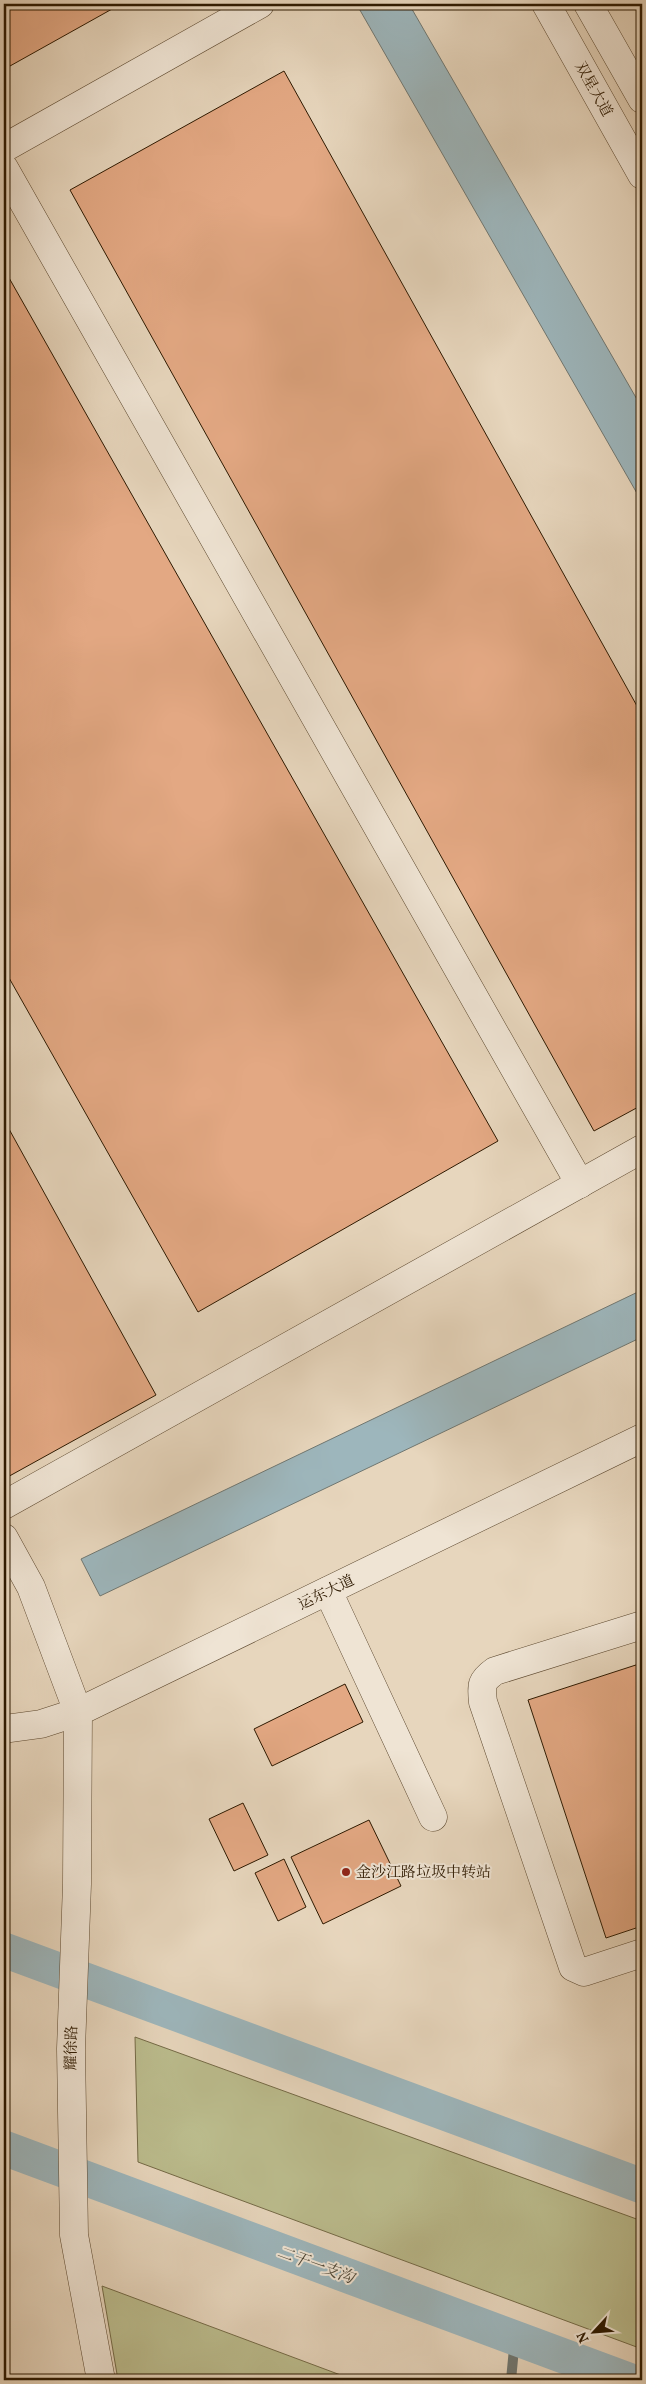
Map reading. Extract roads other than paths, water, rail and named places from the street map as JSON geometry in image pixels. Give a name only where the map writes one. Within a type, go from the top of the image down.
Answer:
[{"type":"street","points":[[4,148],[260,4]]},
{"type":"street","name":"双星大道","points":[[546,4],[642,175]]},
{"type":"street","points":[[588,4],[642,98]]},
{"type":"street","points":[[4,168],[580,1184]]},
{"type":"street","points":[[4,1505],[642,1149]]},
{"type":"street","name":"运东大道","points":[[4,1729],[41,1724],[78,1712],[642,1438]]},
{"type":"street","points":[[4,1538],[32,1587],[78,1712]]},
{"type":"street","points":[[328,1591],[433,1817]]},
{"type":"street","points":[[642,1625],[495,1671],[484,1678],[480,1685],[483,1702],[573,1967],[584,1972],[642,1953]]},
{"type":"street","name":"耀徐路","points":[[78,1712],[77,1884],[71,2049],[74,2235],[101,2380]]},
{"type":"water","points":[[409,4],[642,408],[642,502],[357,5]]},
{"type":"water","points":[[642,1290],[642,1337],[100,1596],[81,1559]]},
{"type":"waterway","points":[[4,1950],[642,2186]]},
{"type":"waterway","name":"二干一支沟","points":[[4,2148],[628,2380]]},
{"type":"waterway","points":[[511,2380],[515,2338]]},
{"type":"place","name":"金沙江路垃圾中转站","points":[[346,1872]]}]
